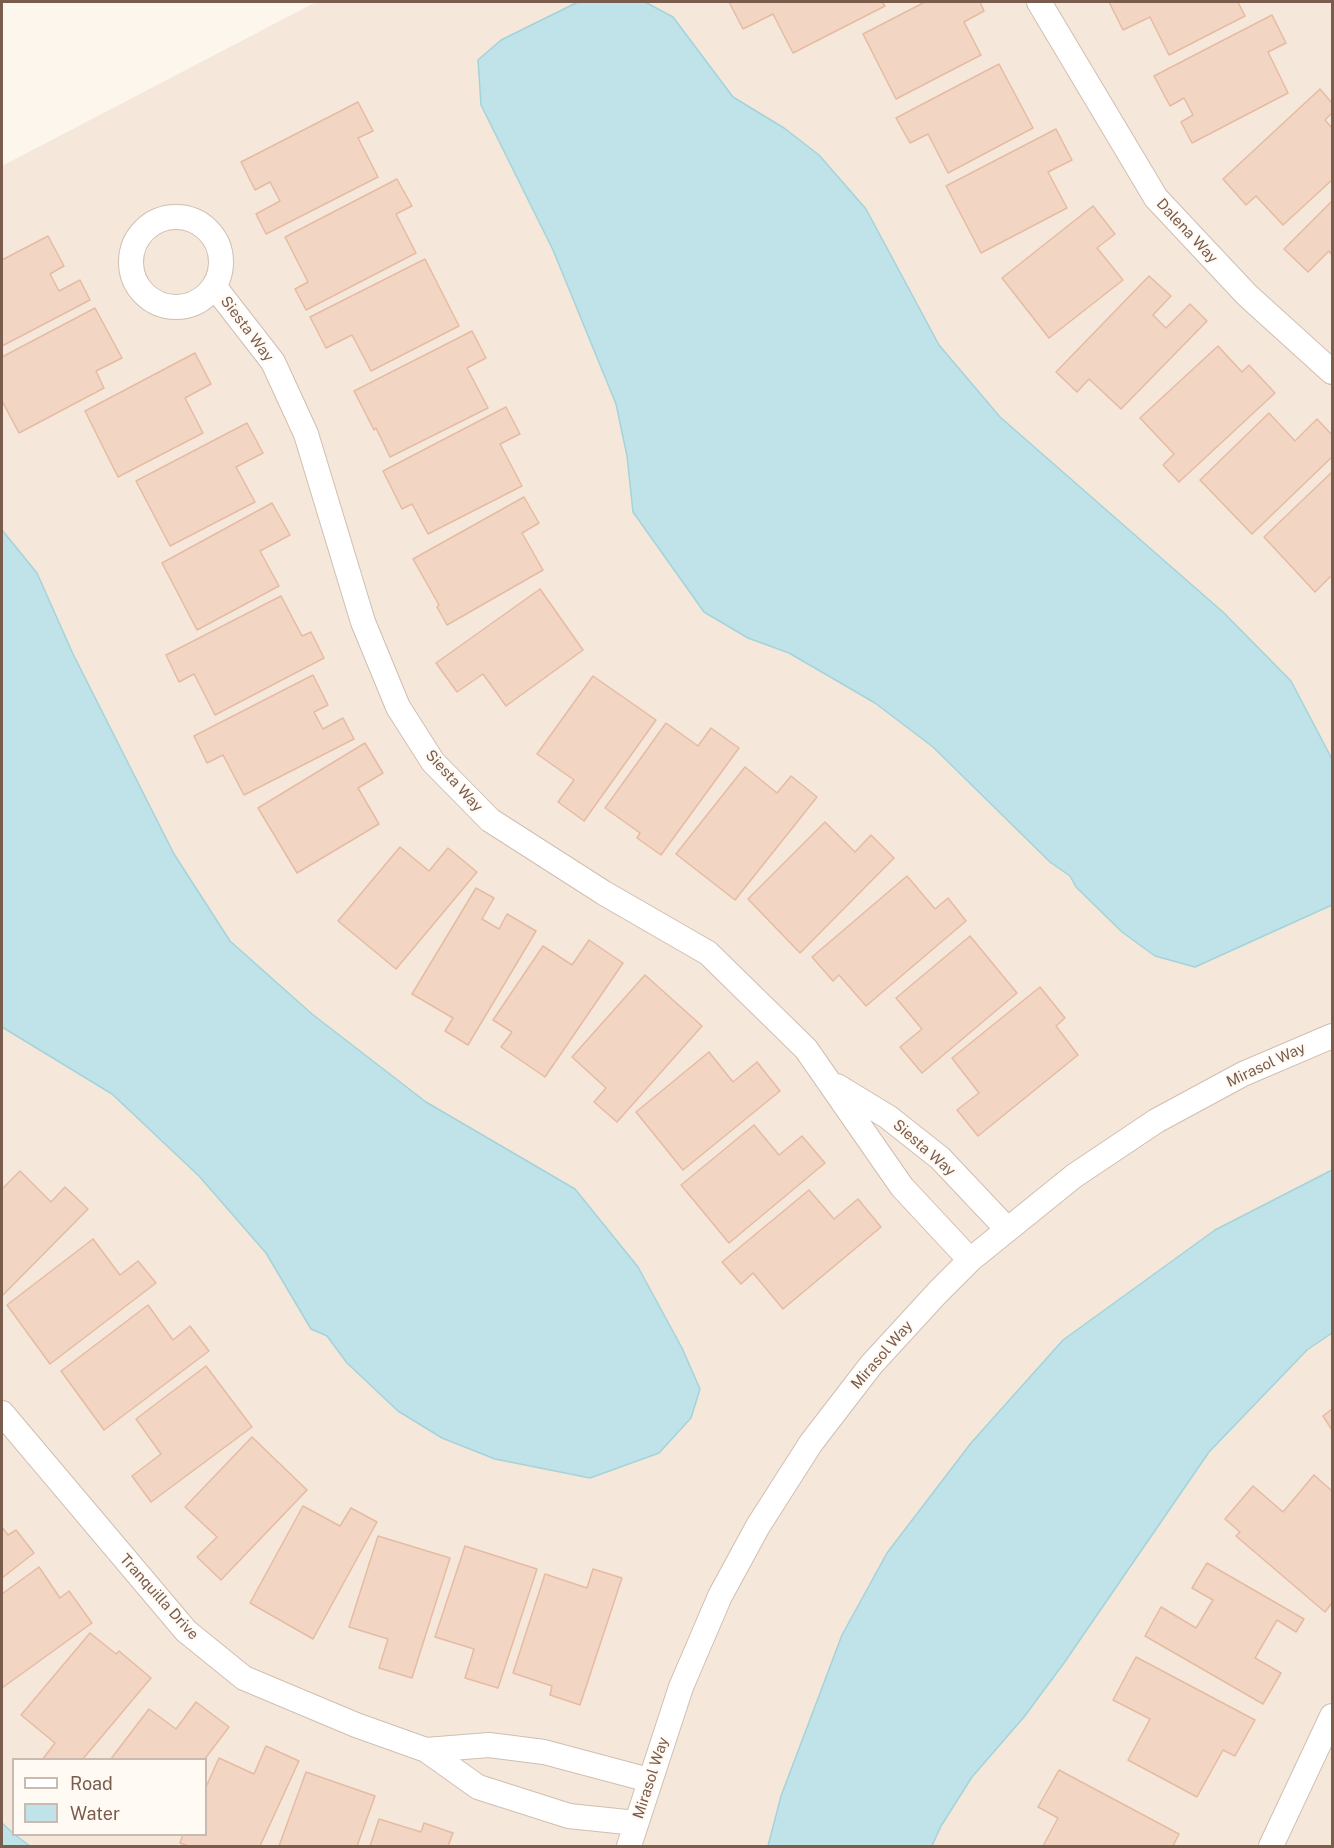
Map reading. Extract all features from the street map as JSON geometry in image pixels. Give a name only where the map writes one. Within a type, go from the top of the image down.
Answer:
[{"type":"street","name":"Dalena Way","points":[[1039,2],[1156,198],[1247,295],[1332,372]]},
{"type":"street","name":"Siesta Way","points":[[214,286],[273,362],[306,434],[368,633],[398,707],[433,762],[490,820],[604,893],[708,952],[806,1049],[902,1187],[970,1260]]},
{"type":"street","name":"Mirasol Way","points":[[628,1846],[681,1687],[720,1596],[758,1526],[811,1443],[871,1365],[970,1260],[1074,1176],[1156,1121],[1243,1074],[1332,1036]]},
{"type":"street","name":"Siesta Way","points":[[829,1082],[888,1117],[940,1158],[1007,1229]]},
{"type":"street","name":"Tranquilla Drive","points":[[2,1413],[186,1631],[244,1678],[356,1725],[426,1750],[478,1787],[569,1816],[636,1822]]},
{"type":"street","points":[[1271,1846],[1332,1716]]},
{"type":"street","name":"Tranquilla Drive","points":[[426,1750],[489,1745],[544,1752],[649,1780]]},
{"type":"shaded area","points":[[316,2],[1332,2],[1332,1846],[2,1846],[2,166]]},
{"type":"water","points":[[578,2],[645,2],[673,17],[733,97],[784,128],[819,155],[866,209],[939,345],[1000,417],[1224,613],[1291,681],[1332,759],[1332,905],[1195,967],[1155,956],[1122,932],[1076,887],[1070,876],[1050,862],[933,747],[875,703],[789,653],[748,638],[704,612],[633,512],[627,456],[616,404],[553,250],[481,105],[478,60],[501,40]]},
{"type":"water","points":[[2,530],[37,573],[73,654],[174,854],[230,941],[312,1014],[426,1102],[575,1189],[638,1267],[682,1348],[700,1389],[691,1418],[659,1453],[590,1478],[495,1459],[442,1438],[398,1411],[347,1363],[327,1336],[311,1329],[266,1253],[199,1176],[112,1094],[2,1027]]},
{"type":"water","points":[[1332,1170],[1332,1333],[1307,1350],[1209,1452],[1064,1663],[1024,1717],[972,1777],[941,1826],[932,1846],[768,1846],[781,1796],[842,1635],[887,1553],[971,1443],[1063,1340],[1215,1230]]},
{"type":"water","points":[[2,1823],[12,1832],[12,1836],[17,1836],[30,1846],[2,1846]]},
{"type":"building","points":[[729,2],[882,2],[885,6],[793,53],[773,14],[743,29]]},
{"type":"building","points":[[925,2],[980,2],[984,11],[964,22],[981,55],[896,99],[863,34]]},
{"type":"building","points":[[1109,2],[1238,2],[1245,16],[1169,55],[1150,17],[1123,30]]},
{"type":"building","points":[[1272,15],[1286,43],[1268,52],[1288,93],[1192,143],[1181,122],[1193,115],[1184,98],[1170,106],[1154,76]]},
{"type":"building","points":[[999,64],[1033,128],[948,173],[928,134],[910,143],[896,118]]},
{"type":"building","points":[[1320,89],[1332,103],[1332,113],[1325,120],[1332,128],[1332,180],[1283,225],[1256,196],[1246,205],[1223,179]]},
{"type":"building","points":[[358,102],[373,131],[358,138],[378,177],[266,234],[256,214],[280,201],[270,182],[255,190],[241,162]]},
{"type":"building","points":[[1056,129],[1072,160],[1048,172],[1067,208],[981,253],[946,186]]},
{"type":"building","points":[[397,179],[412,206],[396,214],[416,253],[306,310],[295,289],[308,282],[285,237]]},
{"type":"building","points":[[1332,201],[1332,255],[1329,251],[1308,272],[1284,249]]},
{"type":"building","points":[[1093,206],[1115,234],[1097,248],[1123,280],[1049,338],[1002,278]]},
{"type":"building","points":[[48,236],[64,266],[50,274],[59,291],[80,280],[90,300],[2,346],[2,260]]},
{"type":"building","points":[[425,259],[459,326],[371,371],[352,335],[326,348],[310,317]]},
{"type":"building","points":[[1149,276],[1171,296],[1153,315],[1166,328],[1190,304],[1207,321],[1121,409],[1089,379],[1077,392],[1056,372]]},
{"type":"building","points":[[95,308],[122,358],[96,371],[104,388],[19,433],[2,401],[2,357]]},
{"type":"building","points":[[472,331],[486,358],[467,368],[488,408],[390,457],[354,391]]},
{"type":"building","points":[[1218,346],[1242,372],[1249,365],[1275,393],[1179,482],[1163,465],[1174,454],[1140,418]]},
{"type":"building","points":[[195,353],[211,384],[185,398],[203,433],[118,477],[85,411]]},
{"type":"building","points":[[506,407],[520,434],[500,444],[522,486],[428,534],[412,504],[402,509],[383,471]]},
{"type":"building","points":[[1269,413],[1295,441],[1317,419],[1332,435],[1332,457],[1252,534],[1200,480]]},
{"type":"building","points":[[247,423],[263,453],[236,467],[255,502],[170,546],[136,481]]},
{"type":"building","points":[[1332,472],[1332,575],[1315,592],[1264,537]]},
{"type":"building","points":[[524,497],[539,523],[522,533],[543,570],[447,625],[437,607],[439,605],[413,559]]},
{"type":"building","points":[[272,503],[290,535],[260,551],[279,586],[197,630],[162,563]]},
{"type":"building","points":[[540,589],[583,650],[506,706],[483,674],[457,692],[436,663]]},
{"type":"building","points":[[281,596],[302,636],[311,632],[324,658],[215,715],[194,674],[179,682],[166,655]]},
{"type":"building","points":[[313,675],[328,705],[314,712],[323,729],[343,718],[354,739],[244,795],[223,755],[207,763],[194,736]]},
{"type":"building","points":[[593,676],[656,720],[584,821],[558,802],[574,780],[537,754]]},
{"type":"building","points":[[666,723],[698,746],[711,728],[739,748],[661,855],[637,838],[640,833],[605,808]]},
{"type":"building","points":[[365,743],[383,773],[358,788],[379,824],[297,873],[258,808]]},
{"type":"building","points":[[745,767],[777,793],[791,776],[817,797],[735,900],[676,854]]},
{"type":"building","points":[[825,822],[855,852],[871,835],[894,858],[800,953],[748,899]]},
{"type":"building","points":[[400,847],[429,871],[448,848],[477,872],[396,969],[338,921]]},
{"type":"building","points":[[907,876],[935,909],[948,898],[966,921],[866,1006],[839,975],[833,981],[812,957]]},
{"type":"building","points":[[476,888],[494,898],[482,919],[499,929],[507,914],[536,931],[468,1045],[445,1031],[453,1018],[412,994]]},
{"type":"building","points":[[970,936],[1017,993],[922,1073],[900,1047],[922,1029],[896,998]]},
{"type":"building","points":[[589,940],[623,963],[545,1077],[501,1047],[512,1032],[493,1020],[543,946],[572,965]]},
{"type":"building","points":[[645,975],[702,1026],[617,1122],[594,1102],[606,1088],[572,1057]]},
{"type":"building","points":[[1040,987],[1065,1018],[1056,1026],[1078,1055],[978,1136],[957,1110],[979,1093],[952,1058]]},
{"type":"building","points":[[709,1052],[733,1082],[757,1062],[780,1091],[683,1170],[636,1112]]},
{"type":"building","points":[[754,1125],[779,1155],[802,1136],[825,1163],[729,1243],[681,1185]]},
{"type":"building","points":[[20,1171],[51,1202],[65,1187],[88,1209],[2,1296],[2,1189]]},
{"type":"building","points":[[809,1190],[834,1219],[858,1199],[881,1227],[783,1309],[753,1273],[741,1284],[722,1262]]},
{"type":"building","points":[[93,1239],[120,1275],[138,1261],[156,1283],[50,1364],[7,1305]]},
{"type":"building","points":[[148,1305],[173,1340],[190,1326],[209,1351],[104,1430],[61,1371]]},
{"type":"building","points":[[206,1366],[252,1427],[151,1502],[132,1476],[161,1454],[136,1419]]},
{"type":"building","points":[[1332,1409],[1332,1430],[1323,1416]]},
{"type":"building","points":[[252,1437],[307,1490],[221,1580],[197,1557],[217,1537],[185,1507]]},
{"type":"building","points":[[1314,1475],[1332,1491],[1332,1603],[1325,1612],[1236,1536],[1240,1532],[1225,1519],[1253,1486],[1283,1512]]},
{"type":"building","points":[[303,1506],[340,1526],[351,1508],[377,1522],[313,1639],[250,1603]]},
{"type":"building","points":[[2,1527],[8,1535],[16,1530],[34,1553],[2,1578]]},
{"type":"building","points":[[378,1536],[450,1558],[412,1678],[379,1668],[388,1639],[349,1627]]},
{"type":"building","points":[[465,1546],[537,1569],[498,1688],[465,1678],[474,1649],[435,1637]]},
{"type":"building","points":[[1207,1563],[1304,1619],[1296,1632],[1277,1620],[1255,1658],[1281,1673],[1263,1704],[1145,1636],[1161,1607],[1196,1628],[1213,1600],[1192,1588]]},
{"type":"building","points":[[39,1567],[60,1598],[69,1591],[92,1623],[2,1688],[2,1594]]},
{"type":"building","points":[[593,1569],[622,1578],[580,1705],[550,1695],[552,1686],[513,1673],[545,1574],[587,1588]]},
{"type":"building","points":[[90,1633],[116,1654],[119,1651],[151,1678],[84,1758],[44,1758],[55,1743],[21,1715]]},
{"type":"building","points":[[1136,1657],[1255,1720],[1235,1756],[1223,1750],[1197,1797],[1128,1760],[1150,1719],[1113,1700]]},
{"type":"building","points":[[196,1702],[229,1727],[206,1758],[112,1758],[149,1709],[176,1729]]},
{"type":"building","points":[[266,1746],[299,1761],[260,1846],[188,1846],[180,1843],[182,1836],[207,1836],[207,1785],[219,1758],[254,1774]]},
{"type":"building","points":[[1059,1770],[1179,1834],[1173,1846],[1043,1846],[1058,1818],[1038,1807]]},
{"type":"building","points":[[306,1772],[375,1796],[357,1846],[279,1846]]},
{"type":"building","points":[[379,1819],[421,1832],[424,1823],[453,1833],[448,1846],[370,1846]]}]
